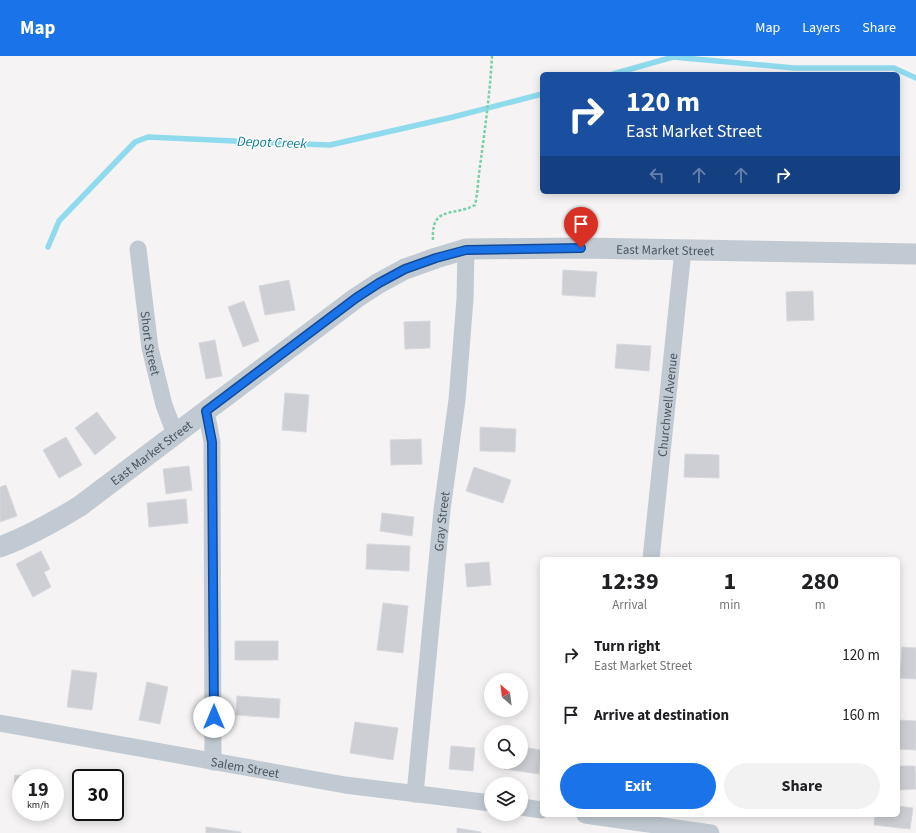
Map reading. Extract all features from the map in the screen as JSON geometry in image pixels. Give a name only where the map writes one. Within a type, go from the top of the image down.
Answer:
[{"type":"street","name":"East Market Street","points":[[0,547],[49,525],[80,506],[356,298],[405,269],[436,258],[466,250],[581,248],[916,254]]},
{"type":"street","name":"Short Street","points":[[138,249],[150,348],[164,405],[175,434]]},
{"type":"street","name":"Gray Street","points":[[415,794],[442,510],[457,400],[465,298],[466,250]]},
{"type":"street","name":"Churchwell Avenue","points":[[651,557],[683,250]]},
{"type":"street","points":[[206,411],[212,442],[213,762]]},
{"type":"street","name":"Salem Street","points":[[0,723],[345,785],[484,802]]},
{"type":"street","points":[[528,808],[540,810]]},
{"type":"street","points":[[602,817],[700,832]]},
{"type":"path","points":[[433,245],[434,222],[439,216],[450,212],[466,210],[474,205],[478,191],[487,117],[492,56]]},
{"type":"building","points":[[563,270],[597,272],[595,297],[562,295]]},
{"type":"building","points":[[289,280],[295,310],[265,315],[259,286]]},
{"type":"building","points":[[813,291],[814,320],[787,321],[786,292]]},
{"type":"building","points":[[244,301],[259,341],[243,347],[228,307]]},
{"type":"building","points":[[430,321],[430,348],[405,349],[404,322]]},
{"type":"building","points":[[215,340],[222,376],[206,379],[199,343]]},
{"type":"building","points":[[617,344],[651,346],[649,371],[615,368]]},
{"type":"building","points":[[285,393],[309,395],[306,432],[282,430]]},
{"type":"building","points":[[97,412],[116,438],[95,455],[75,428]]},
{"type":"building","points":[[480,427],[516,429],[515,452],[480,451]]},
{"type":"building","points":[[66,437],[82,465],[59,478],[43,450]]},
{"type":"building","points":[[421,439],[422,464],[391,465],[390,440]]},
{"type":"building","points":[[685,454],[719,455],[719,478],[684,477]]},
{"type":"building","points":[[189,466],[192,490],[166,494],[163,469]]},
{"type":"building","points":[[474,467],[511,480],[503,503],[466,491]]},
{"type":"building","points":[[6,485],[17,516],[0,522],[0,487]]},
{"type":"building","points":[[186,499],[188,523],[149,527],[147,503]]},
{"type":"building","points":[[382,513],[414,517],[412,536],[380,531]]},
{"type":"building","points":[[367,544],[410,546],[409,571],[366,569]]},
{"type":"building","points":[[41,551],[50,569],[44,572],[51,587],[33,597],[16,564]]},
{"type":"building","points":[[489,562],[491,585],[467,587],[465,564]]},
{"type":"building","points":[[383,603],[408,606],[403,653],[377,650]]},
{"type":"building","points":[[235,641],[278,641],[278,660],[235,660]]},
{"type":"building","points":[[902,647],[916,648],[916,679],[900,678]]},
{"type":"building","points":[[72,670],[97,673],[92,710],[67,707]]},
{"type":"building","points":[[147,682],[168,687],[160,724],[139,720]]},
{"type":"building","points":[[237,696],[280,699],[279,718],[236,715]]},
{"type":"building","points":[[900,720],[916,721],[916,750],[900,749]]},
{"type":"building","points":[[355,722],[398,728],[393,760],[350,753]]},
{"type":"building","points":[[451,746],[475,748],[473,771],[449,769]]},
{"type":"building","points":[[528,748],[540,750],[539,774],[504,769],[528,769]]},
{"type":"building","points":[[900,766],[915,766],[916,789],[900,790]]},
{"type":"building","points":[[900,806],[913,808],[910,829],[874,825],[875,817],[900,817]]},
{"type":"building","points":[[206,827],[241,832],[241,833],[206,833]]},
{"type":"building","points":[[457,828],[481,832],[481,833],[457,833]]},
{"type":"waterway","name":"Depot Creek","points":[[620,72],[673,57],[794,68],[894,68],[916,78]]},
{"type":"waterway","name":"Depot Creek","points":[[48,247],[59,221],[135,142],[148,137],[330,145],[453,117],[540,95]]},
{"type":"route","points":[[214,717],[211,507],[212,442],[206,411],[356,298],[405,269],[436,258],[466,250],[581,248]]}]
